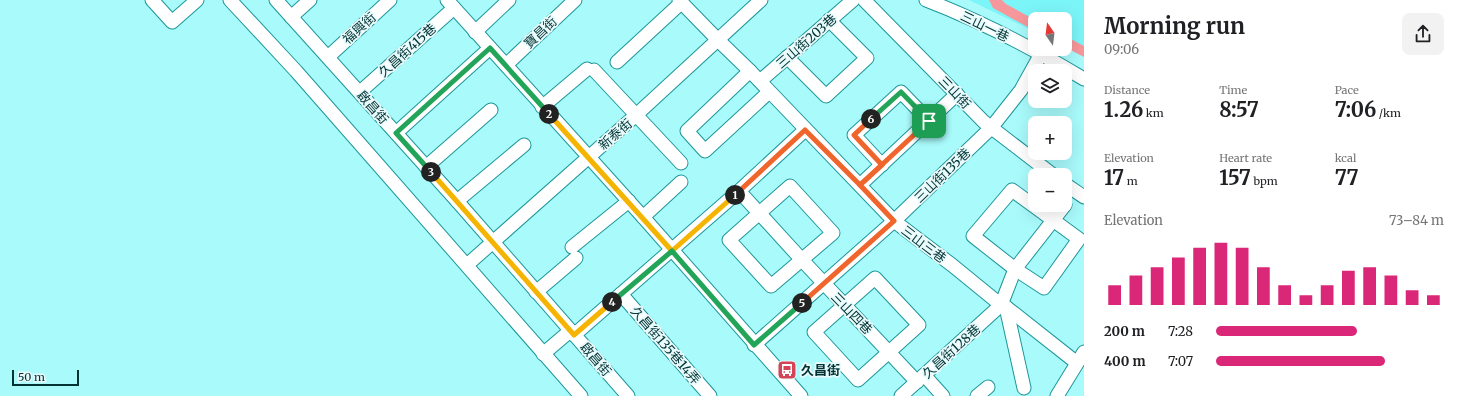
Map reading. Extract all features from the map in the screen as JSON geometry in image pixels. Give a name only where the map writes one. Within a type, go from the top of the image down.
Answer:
[{"type":"street","points":[[152,0],[175,19]]},
{"type":"street","points":[[163,0],[175,19]]},
{"type":"street","points":[[230,0],[296,71],[581,396]]},
{"type":"street","name":"啟昌街","points":[[276,0],[457,201],[628,396]]},
{"type":"street","points":[[291,17],[310,0]]},
{"type":"street","name":"福興街","points":[[328,57],[390,0]]},
{"type":"street","points":[[475,32],[509,0]]},
{"type":"street","name":"寶昌街","points":[[506,65],[575,0]]},
{"type":"street","name":"新泰街","points":[[467,265],[636,116],[761,0]]},
{"type":"street","name":"三山街203巷","points":[[760,81],[853,0]]},
{"type":"street","name":"三山街","points":[[864,0],[991,128],[1045,168]]},
{"type":"street","name":"三山一巷","points":[[926,0],[950,9],[1028,48]]},
{"type":"street","points":[[616,62],[680,1]]},
{"type":"street","name":"三山三巷","points":[[680,1],[760,81],[805,130],[894,221],[952,264],[1003,306],[1081,358]]},
{"type":"street","points":[[175,19],[191,2]]},
{"type":"street","points":[[450,4],[629,201],[754,345],[801,396]]},
{"type":"street","name":"久昌街415巷","points":[[360,92],[450,4]]},
{"type":"street","points":[[787,57],[826,96],[867,58],[829,20]]},
{"type":"street","points":[[396,133],[490,48]]},
{"type":"street","name":"三山街135巷","points":[[754,345],[894,221],[991,128],[1021,90],[1040,56]]},
{"type":"street","name":"三山一巷","points":[[1044,56],[1084,79]]},
{"type":"street","points":[[542,107],[590,69],[681,163]]},
{"type":"street","points":[[750,71],[687,131],[705,151],[769,92]]},
{"type":"street","points":[[882,165],[854,135],[901,92],[929,121]]},
{"type":"street","points":[[860,185],[957,94]]},
{"type":"street","points":[[426,167],[491,110]]},
{"type":"street","points":[[543,354],[621,294],[672,251],[739,192],[805,130]]},
{"type":"street","points":[[457,201],[524,145]]},
{"type":"street","points":[[643,217],[681,182]]},
{"type":"street","points":[[790,186],[832,233],[802,260],[771,286],[729,240],[790,186]]},
{"type":"street","points":[[1012,190],[1053,220],[1078,239],[1044,288],[1015,269],[974,236],[1012,190]]},
{"type":"street","name":"三山四巷","points":[[739,192],[889,352],[920,379],[943,396]]},
{"type":"street","points":[[536,292],[574,252],[629,201]]},
{"type":"street","points":[[1024,388],[1003,306],[1015,269],[1059,212]]},
{"type":"street","points":[[875,278],[919,325],[889,352],[858,380],[814,332],[875,278]]},
{"type":"street","name":"久昌街135巷14弄","points":[[621,294],[710,396]]},
{"type":"street","name":"久昌街128巷","points":[[901,396],[1003,306]]},
{"type":"street","points":[[1057,396],[1081,358]]},
{"type":"street","points":[[977,396],[988,387]]},
{"type":"shaded area","points":[[969,0],[1084,0],[1084,55],[1072,49],[1072,12],[1028,12],[1028,29]]},
{"type":"shaded area","points":[[989,0],[1002,0],[1006,4],[1028,16],[1028,27],[993,8]]},
{"type":"shaded area","points":[[1072,40],[1084,46],[1084,57],[1072,51]]},
{"type":"place","name":"久昌街","points":[[787,370]]},
{"type":"route","points":[[929,121],[901,92],[854,135],[882,165],[860,185],[894,221],[754,345],[672,251],[574,335],[396,133],[490,48],[672,251],[739,192],[805,130],[860,185],[906,143],[929,121]]}]
